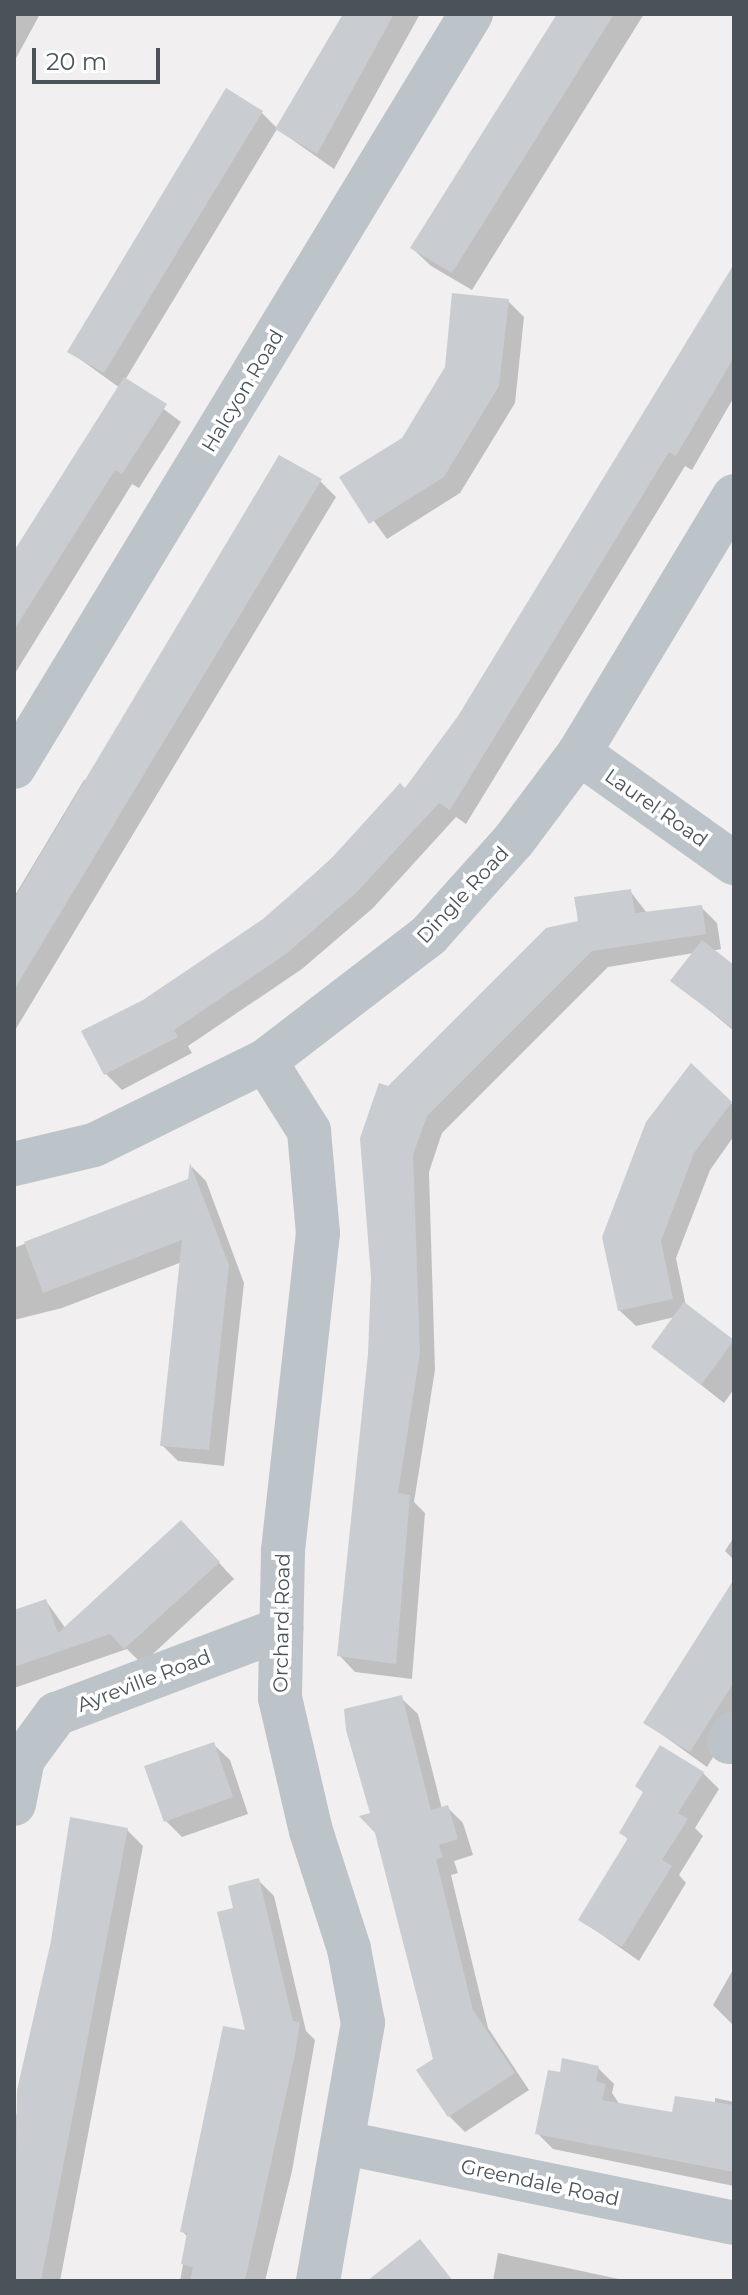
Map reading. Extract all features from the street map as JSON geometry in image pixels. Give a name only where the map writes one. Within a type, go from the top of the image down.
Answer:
[{"type":"street","name":"Halcyon Road","points":[[14,767],[471,14]]},
{"type":"street","name":"Dingle Road","points":[[14,1164],[94,1145],[265,1061],[429,935],[514,840],[579,753],[734,496]]},
{"type":"street","name":"Laurel Road","points":[[579,753],[734,863]]},
{"type":"street","name":"Orchard Road","points":[[265,1061],[309,1131],[318,1233],[283,1551],[280,1698],[311,1831],[349,1949],[363,2023],[345,2143],[318,2281]]},
{"type":"street","name":"Ayreville Road","points":[[14,1804],[23,1759],[56,1714],[281,1629]]},
{"type":"street","name":"Greendale Road","points":[[345,2143],[734,2223]]},
{"type":"building","points":[[343,14],[394,14],[317,154],[275,129]]},
{"type":"building","points":[[557,14],[614,14],[452,273],[410,248]]},
{"type":"building","points":[[226,88],[263,111],[104,373],[67,352]]},
{"type":"building","points":[[734,264],[734,357],[676,456],[669,452],[450,810],[439,803],[357,892],[286,954],[174,1030],[178,1037],[104,1075],[81,1031],[143,1000],[263,919],[329,861],[400,783],[405,788],[458,716]]},
{"type":"building","points":[[452,293],[509,299],[499,386],[444,477],[369,524],[339,477],[402,438],[445,367]]},
{"type":"building","points":[[124,377],[167,404],[122,474],[115,470],[14,630],[14,551]]},
{"type":"building","points":[[279,455],[322,479],[14,990],[14,899]]},
{"type":"building","points":[[631,889],[635,913],[702,905],[706,934],[592,951],[427,1116],[413,1155],[420,1353],[398,1493],[410,1495],[396,1664],[337,1656],[368,1354],[371,1277],[360,1138],[379,1083],[388,1086],[546,928],[578,921],[574,897]]},
{"type":"building","points":[[702,940],[734,965],[734,1029],[670,981]]},
{"type":"building","points":[[691,1063],[732,1102],[694,1153],[661,1241],[673,1299],[618,1311],[602,1237],[646,1122]]},
{"type":"building","points":[[190,1163],[229,1265],[209,1450],[160,1446],[182,1240],[43,1293],[24,1242],[188,1179]]},
{"type":"building","points":[[684,1302],[734,1340],[701,1385],[651,1347]]},
{"type":"building","points":[[181,1520],[220,1562],[124,1649],[110,1634],[14,1667],[14,1610],[46,1599],[58,1633]]},
{"type":"building","points":[[734,1579],[734,1682],[690,1752],[643,1723]]},
{"type":"building","points":[[402,1695],[431,1810],[448,1805],[458,1839],[439,1845],[443,1857],[436,1859],[473,2010],[515,2073],[448,2117],[416,2070],[433,2059],[375,1833],[359,1816],[370,1813],[346,1730],[344,1709]]},
{"type":"building","points":[[214,1742],[233,1797],[164,1822],[144,1766]]},
{"type":"building","points":[[660,1745],[704,1772],[678,1813],[688,1819],[662,1860],[672,1866],[622,1947],[578,1920],[628,1838],[619,1833],[643,1792],[635,1786]]},
{"type":"building","points":[[70,1817],[128,1828],[41,2281],[14,2281],[17,2090],[51,1941]]},
{"type":"building","points":[[259,1878],[293,2021],[300,2022],[295,2054],[245,2281],[190,2281],[193,2267],[181,2264],[187,2233],[180,2232],[223,2026],[245,2030],[217,1912],[233,1908],[228,1886]]},
{"type":"building","points":[[562,2058],[599,2066],[596,2081],[606,2084],[602,2100],[672,2112],[675,2096],[734,2105],[734,2172],[535,2134],[548,2070],[560,2072]]},
{"type":"building","points":[[420,2239],[453,2281],[367,2281]]}]
